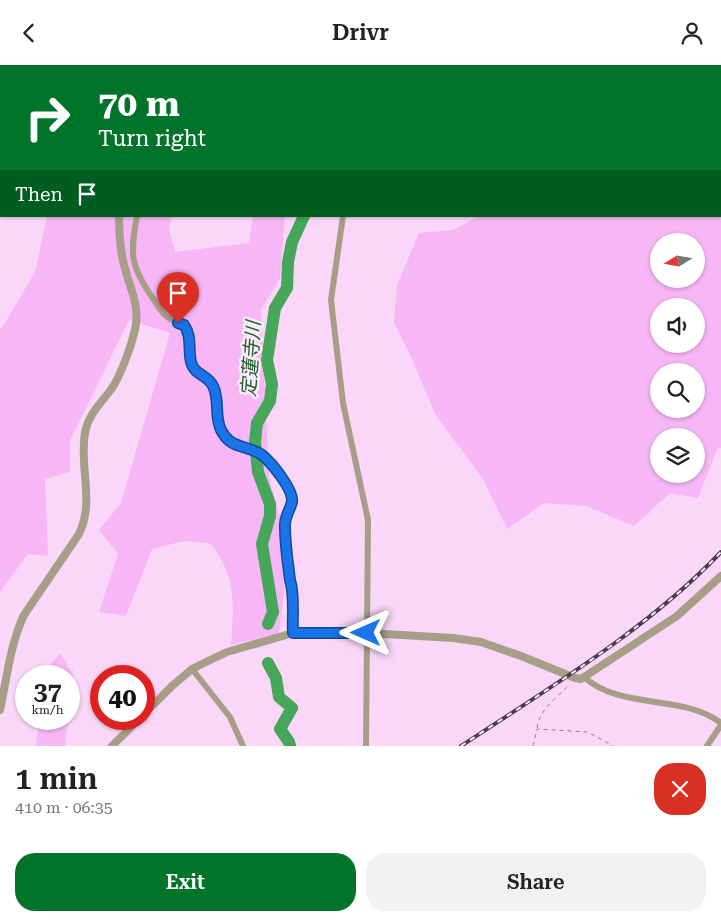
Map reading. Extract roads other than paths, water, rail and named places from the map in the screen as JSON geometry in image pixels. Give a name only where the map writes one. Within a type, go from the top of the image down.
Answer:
[{"type":"street","points":[[0,710],[13,645],[24,615],[79,534],[85,522],[87,495],[83,451],[85,432],[90,417],[114,385],[124,363],[136,325],[137,309],[120,248],[119,217]]},
{"type":"street","points":[[137,217],[133,257],[136,270],[162,312],[172,321],[186,327],[193,367],[198,374],[210,380],[215,389],[217,421],[222,433],[232,444],[253,450],[264,457],[289,489],[292,501],[284,526],[292,587],[293,633]]},
{"type":"street","points":[[343,217],[330,300],[343,403],[368,521],[366,746]]},
{"type":"street","points":[[155,703],[192,669],[227,652],[293,633],[366,633],[453,638],[481,643],[581,679],[677,616],[721,576]]},
{"type":"street","points":[[192,669],[230,717],[243,746]]},
{"type":"street","points":[[584,677],[592,685],[613,693],[638,700],[667,703],[712,716],[721,724],[707,746]]},
{"type":"street","points":[[112,746],[128,730]]},
{"type":"waterway","name":"定蓮寺川","points":[[268,624],[273,612],[262,544],[270,516],[270,504],[258,472],[255,442],[257,423],[270,401],[272,384],[267,360],[275,308],[287,288],[288,262],[292,242],[304,217]]},
{"type":"waterway","name":"定蓮寺川","points":[[268,663],[276,678],[279,697],[292,708],[280,729],[290,746]]},
{"type":"railway","points":[[461,746],[630,632],[662,607],[721,552]]}]
